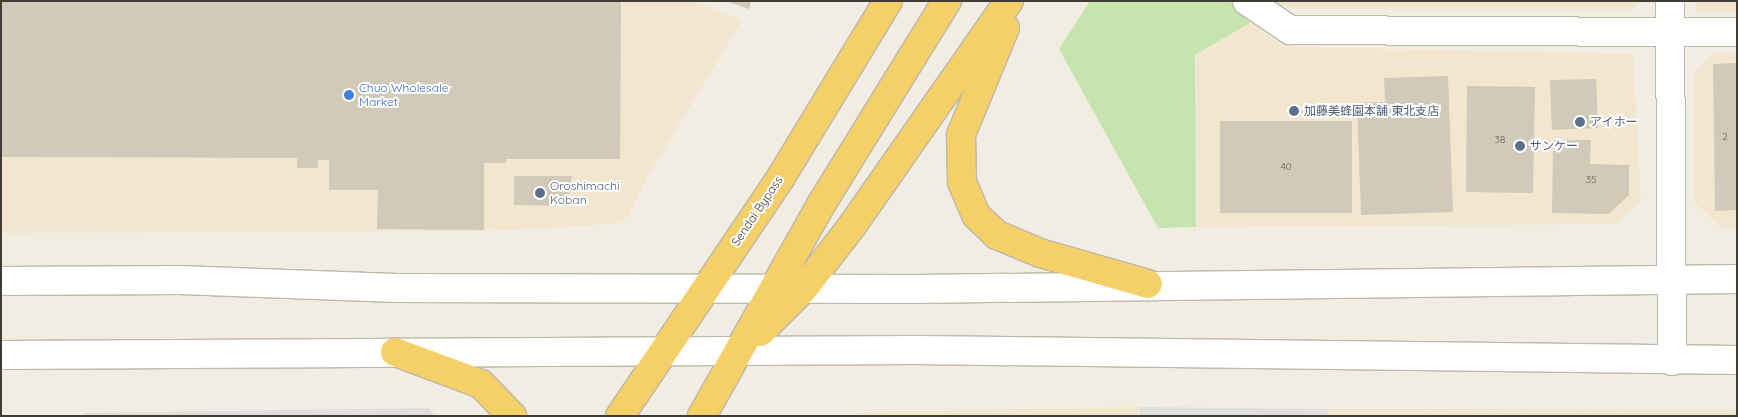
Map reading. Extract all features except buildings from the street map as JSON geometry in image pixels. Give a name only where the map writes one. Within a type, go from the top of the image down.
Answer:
[{"type":"highway","name":"Sendai Bypass","points":[[620,416],[704,288],[781,177],[888,1]]},
{"type":"highway","points":[[702,416],[743,349],[773,289],[947,1]]},
{"type":"highway","points":[[743,349],[803,289],[852,226],[1009,1]]},
{"type":"highway","points":[[1017,1],[961,136],[962,182],[976,215],[997,235],[1040,254],[1148,284]]},
{"type":"highway","points":[[394,352],[481,384],[512,416]]},
{"type":"street","points":[[1247,1],[1290,30],[1737,32]]},
{"type":"street","points":[[1670,1],[1672,361]]},
{"type":"street","points":[[1,281],[803,289],[1737,279]]},
{"type":"street","points":[[1,355],[743,349],[1672,361],[1737,360]]},
{"type":"shaded area","name":"Chuo Wholesale Market","points":[[1,1],[693,1],[742,20],[648,176],[628,217],[611,224],[495,231],[1,233]]},
{"type":"shaded area","points":[[1269,1],[1641,1],[1633,9],[1290,9]]},
{"type":"shaded area","points":[[1696,1],[1737,1],[1737,12],[1696,12]]},
{"type":"shaded area","points":[[1251,23],[1284,47],[1633,54],[1641,203],[1615,224],[1197,227],[1195,56]]},
{"type":"shaded area","points":[[1713,53],[1737,53],[1737,228],[1721,228],[1693,201],[1694,72]]},
{"type":"shaded area","points":[[1138,407],[1138,416],[857,416],[865,412]]},
{"type":"shaded area","points":[[1139,407],[1328,409],[1328,416],[1139,416]]},
{"type":"shaded area","points":[[429,408],[435,416],[84,416],[84,413]]},
{"type":"shaded area","points":[[1329,409],[1737,410],[1737,416],[1329,416]]},
{"type":"green space","points":[[1090,1],[1231,1],[1250,23],[1195,55],[1196,227],[1158,228],[1059,49]]},
{"type":"place","name":"Chuo Wholesale Market","points":[[349,95]]},
{"type":"place","name":"加藤美蜂園本舗 東北支店","points":[[1294,111]]},
{"type":"place","name":"アイホー","points":[[1580,122]]},
{"type":"place","name":"サンケー","points":[[1520,146]]},
{"type":"place","name":"Oroshimachi Koban","points":[[540,193]]}]
